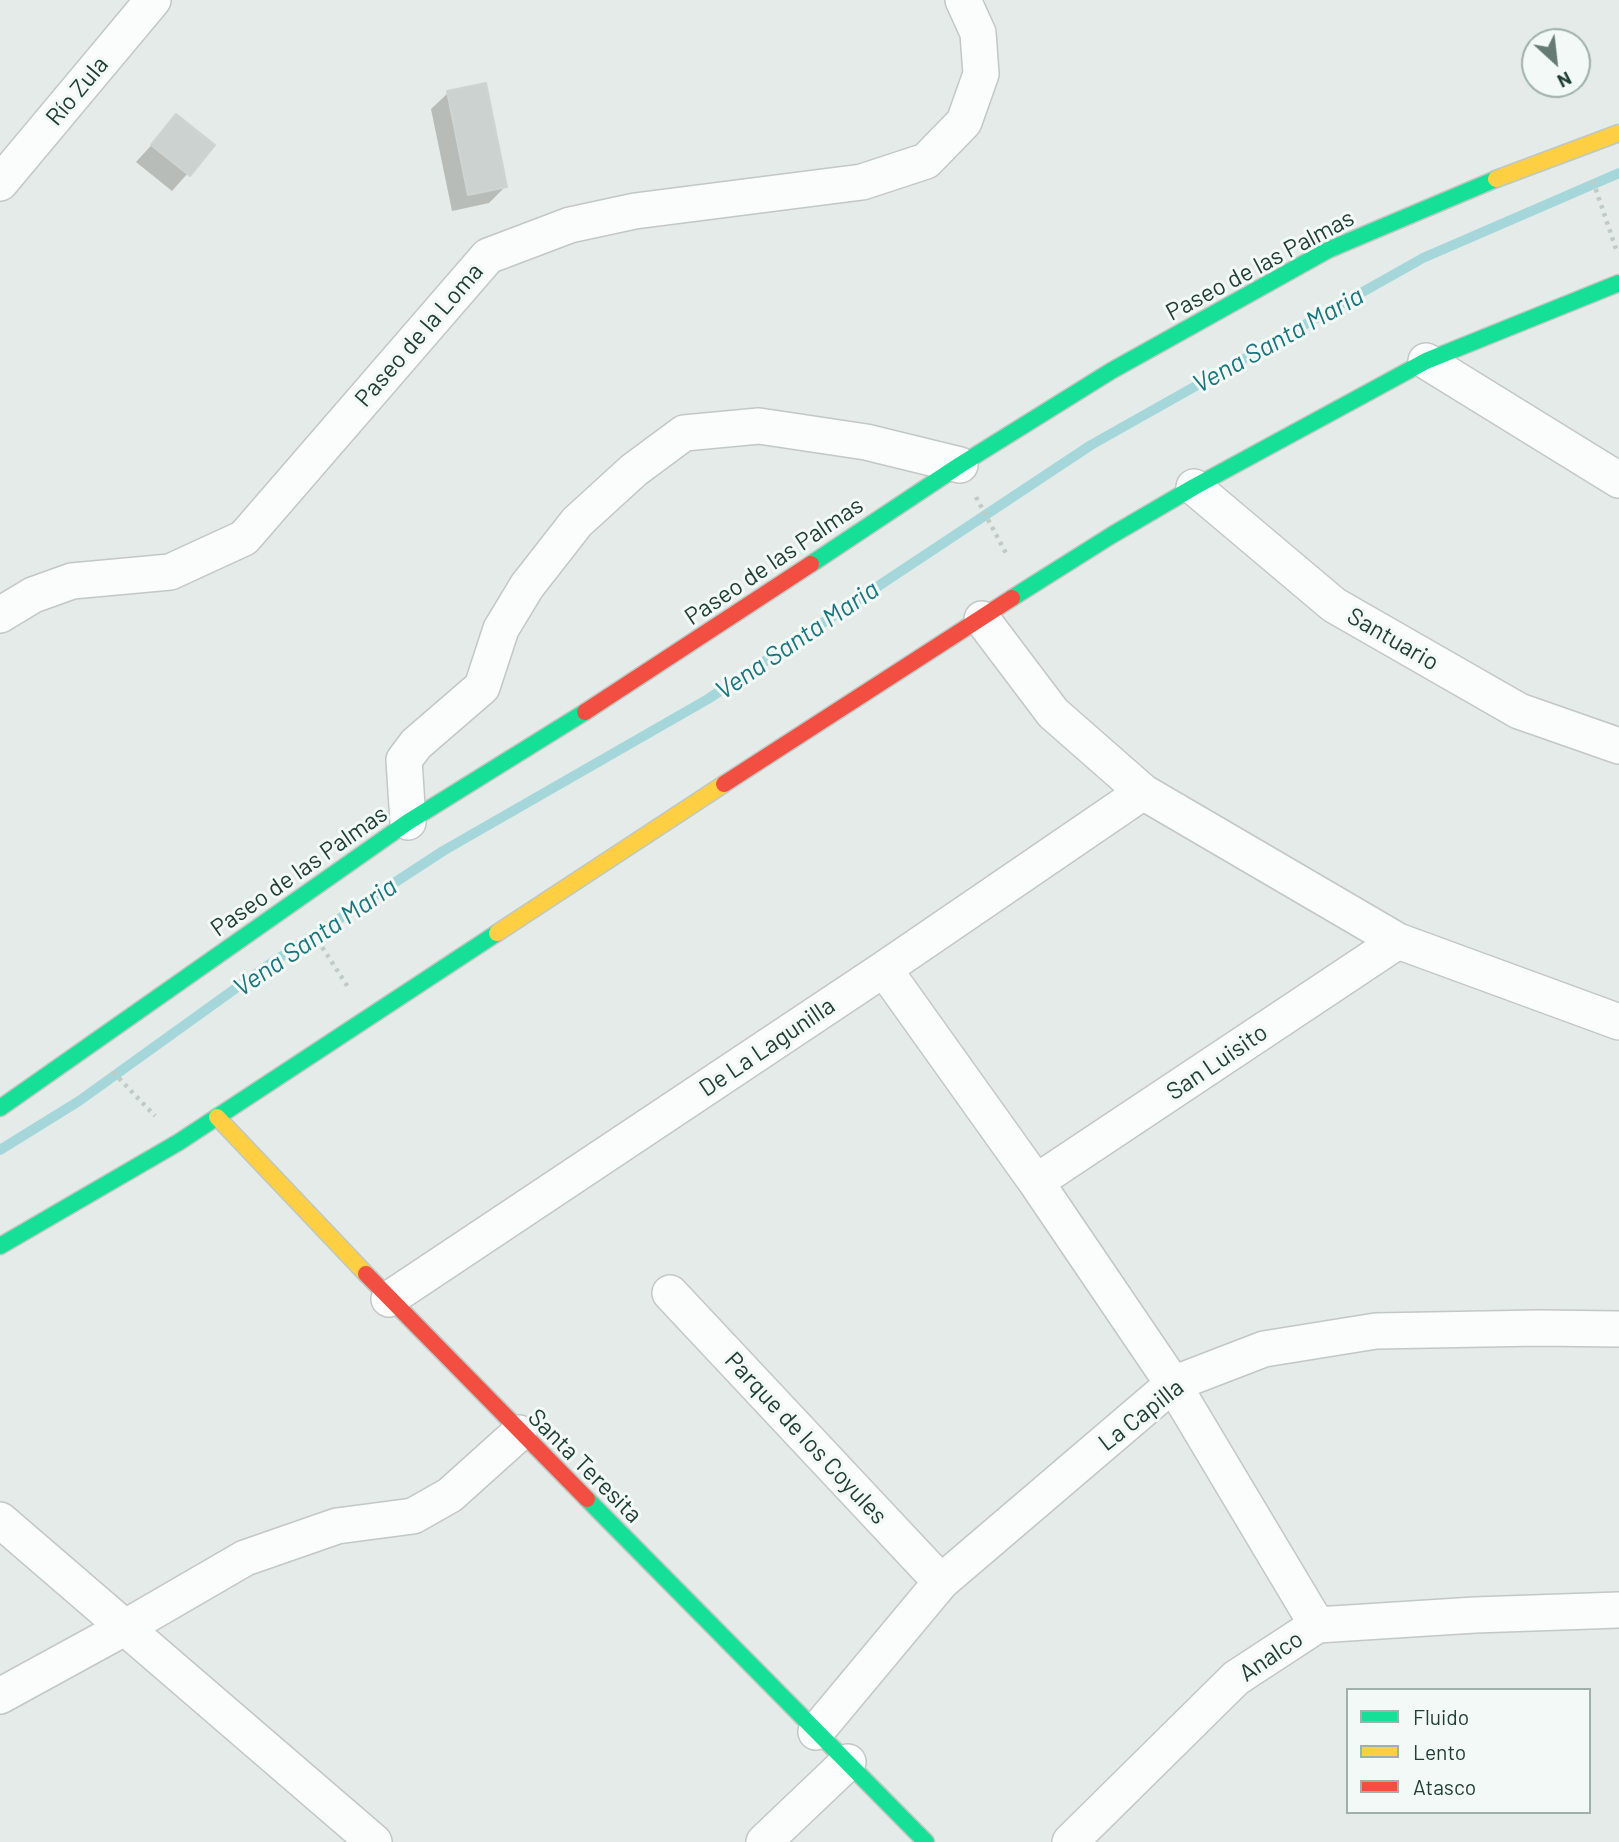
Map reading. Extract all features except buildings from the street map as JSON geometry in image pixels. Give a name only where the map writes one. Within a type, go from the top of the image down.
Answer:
[{"type":"street","name":"Río Zula","points":[[0,183],[153,0]]},
{"type":"street","name":"Paseo de la Loma","points":[[0,615],[33,595],[72,581],[170,572],[243,538],[488,256],[570,225],[635,211],[862,182],[926,160],[964,122],[981,74],[978,33],[963,0]]},
{"type":"street","name":"Paseo de las Palmas","points":[[0,1108],[408,822],[966,477],[1111,371],[1328,250],[1487,182],[1619,133]]},
{"type":"street","points":[[0,1246],[179,1142],[858,696],[1112,535],[1426,360],[1619,283]]},
{"type":"street","points":[[1426,360],[1619,480]]},
{"type":"street","points":[[408,822],[404,760],[416,744],[482,687],[501,629],[527,586],[577,522],[634,470],[684,433],[759,426],[866,442],[966,477]]},
{"type":"street","name":"Santuario","points":[[1195,487],[1334,605],[1519,711],[1619,746]]},
{"type":"street","points":[[982,619],[1053,713],[1143,792],[1398,941],[1619,1022]]},
{"type":"street","name":"De La Lagunilla","points":[[388,1299],[884,969],[1143,792]]},
{"type":"street","name":"San Luisito","points":[[1036,1182],[1398,941]]},
{"type":"street","points":[[884,969],[1036,1182],[1173,1384],[1317,1625]]},
{"type":"street","name":"Santa Teresita","points":[[217,1117],[388,1299],[519,1433],[926,1842]]},
{"type":"street","name":"Parque de los Coyules","points":[[670,1293],[941,1582]]},
{"type":"street","name":"La Capilla","points":[[816,1732],[941,1582],[1173,1384],[1264,1349],[1376,1331],[1619,1329]]},
{"type":"street","points":[[0,1696],[245,1558],[337,1526],[413,1516],[450,1495],[519,1433]]},
{"type":"street","points":[[0,1520],[374,1842]]},
{"type":"street","name":"Analco","points":[[1070,1842],[1236,1678],[1317,1625],[1475,1615],[1619,1611]]},
{"type":"street","points":[[764,1842],[848,1762]]},
{"type":"path","points":[[1590,171],[1616,249]]},
{"type":"path","points":[[966,477],[1009,559]]},
{"type":"path","points":[[309,925],[347,985]]},
{"type":"path","points":[[107,1066],[145,1106]]},
{"type":"waterway","name":"Vena Santa Maria","points":[[0,1150],[79,1101],[264,968],[443,851],[708,699],[1091,445],[1423,258],[1619,173]]},
{"type":"traffic: fast","points":[[811,564],[960,465],[1111,371],[1328,250],[1496,179]]},
{"type":"traffic: fast","points":[[1012,598],[1194,487],[1426,361],[1619,283]]},
{"type":"traffic: fast","points":[[0,1108],[408,822],[585,712]]},
{"type":"traffic: fast","points":[[0,1246],[179,1142],[497,933]]},
{"type":"traffic: fast","points":[[587,1499],[926,1842]]},
{"type":"traffic: slow","points":[[1496,179],[1619,133]]},
{"type":"traffic: slow","points":[[497,933],[724,784]]},
{"type":"traffic: slow","points":[[217,1117],[366,1274]]},
{"type":"traffic: jam","points":[[585,712],[811,564]]},
{"type":"traffic: jam","points":[[724,784],[1012,598]]},
{"type":"traffic: jam","points":[[366,1274],[587,1499]]}]
